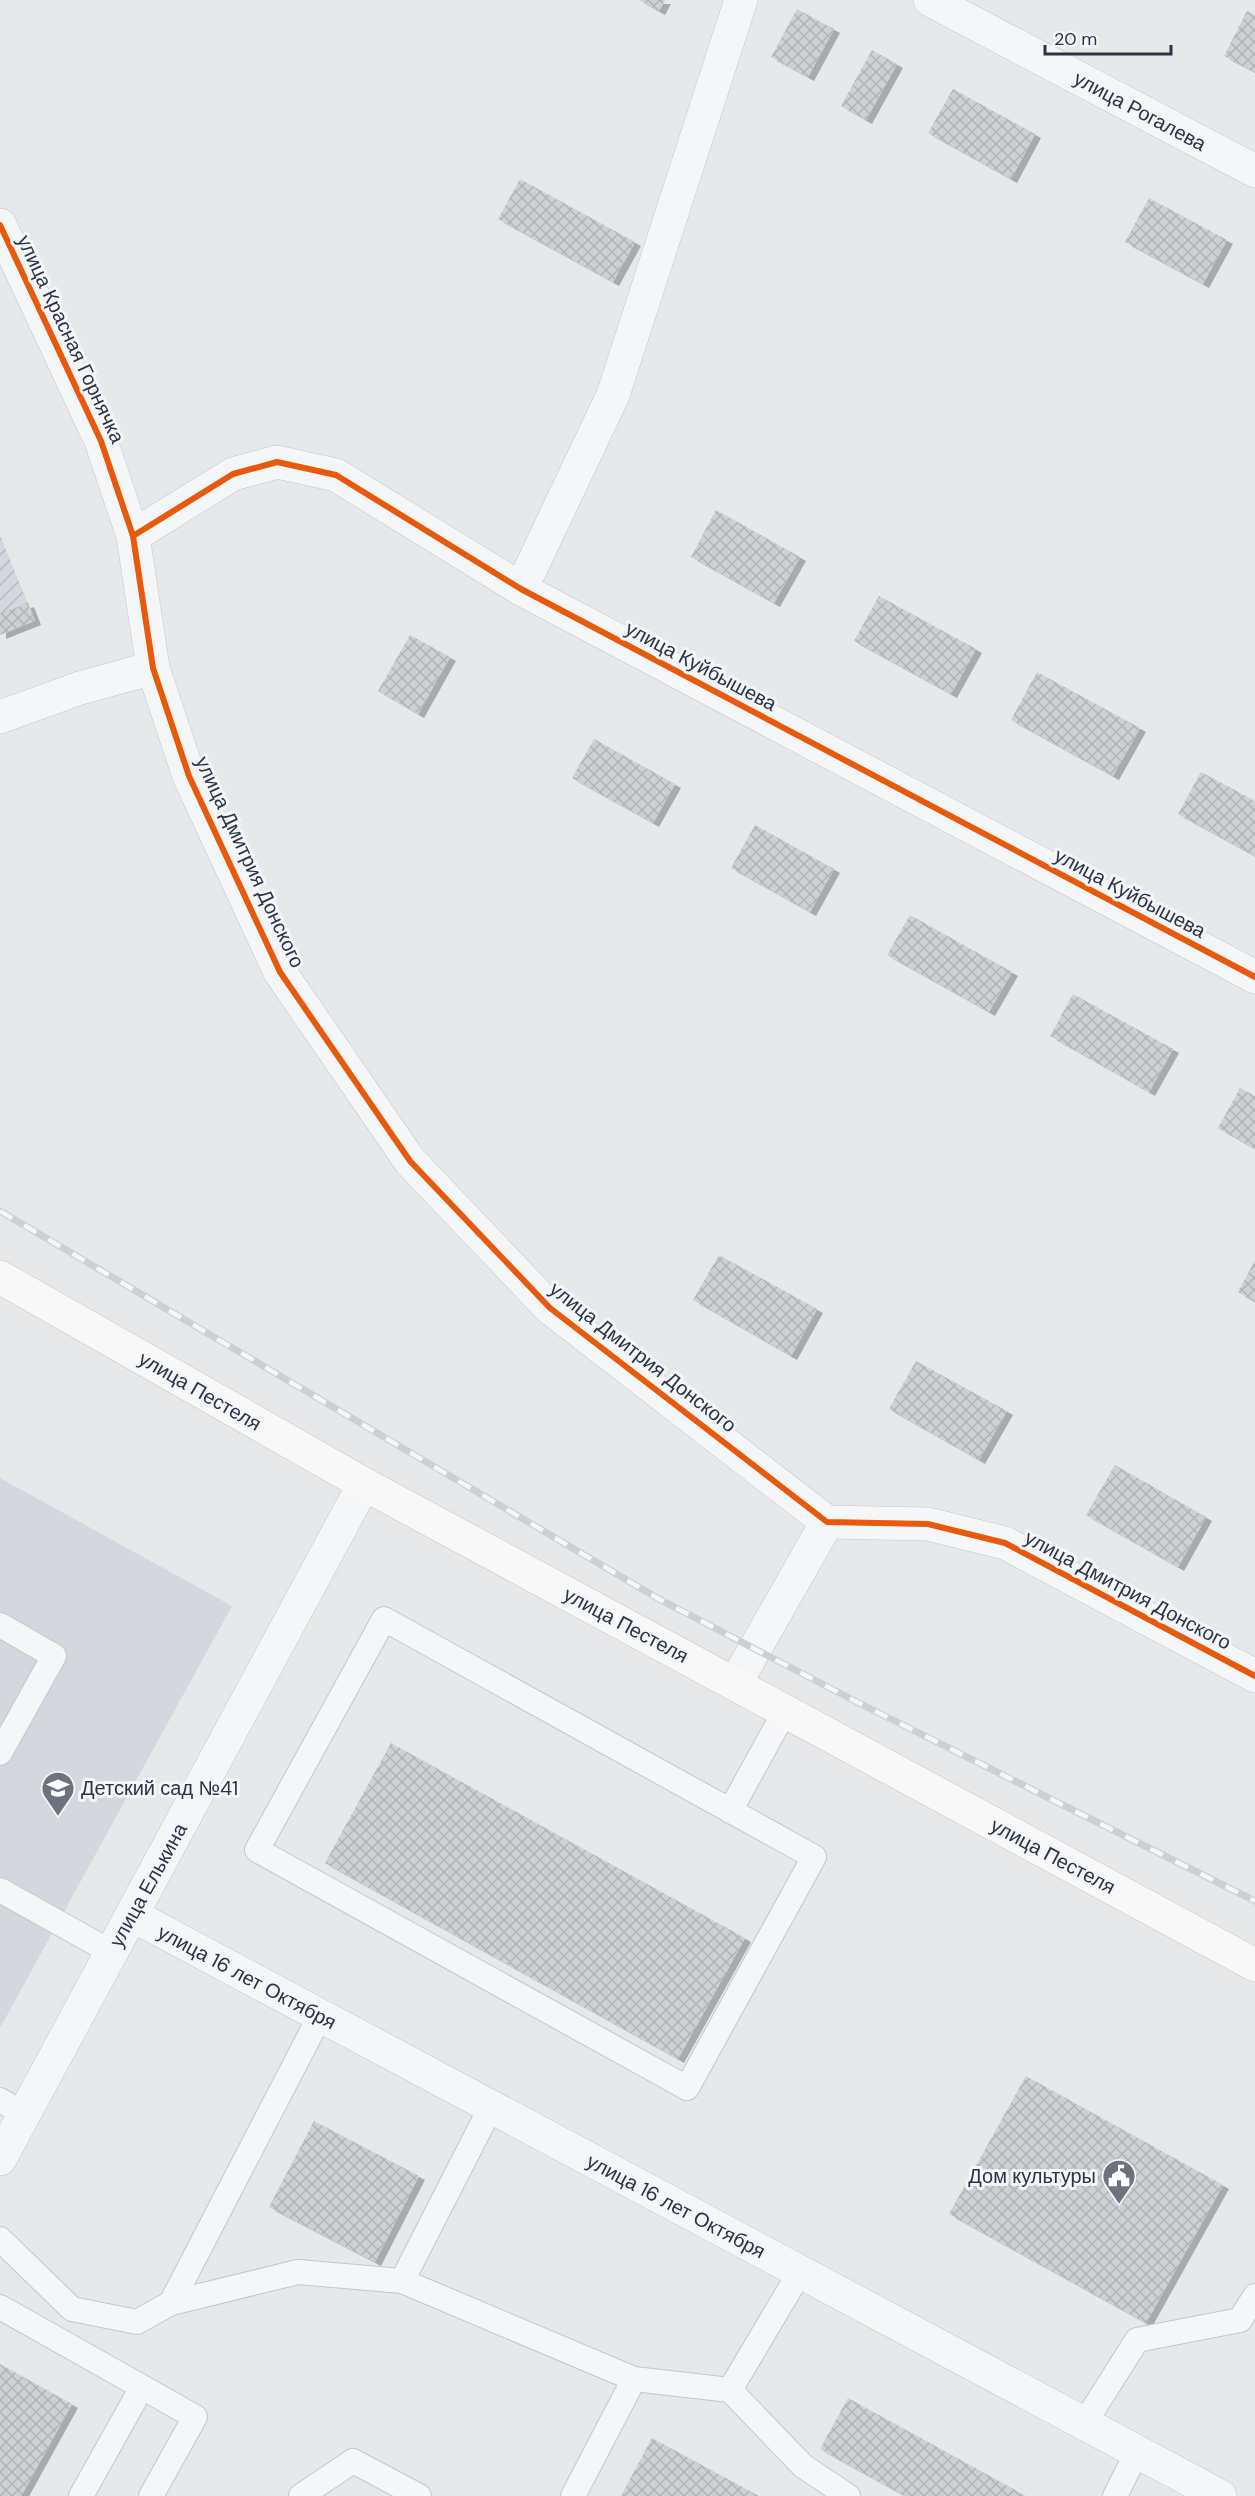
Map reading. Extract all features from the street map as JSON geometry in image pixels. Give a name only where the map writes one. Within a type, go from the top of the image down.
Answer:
[{"type":"main road","name":"улица Пестеля","points":[[0,1277],[364,1484],[1255,1965]]},
{"type":"street","points":[[521,589],[613,395],[741,0]]},
{"type":"street","name":"улица Рогалева","points":[[930,0],[1255,171]]},
{"type":"street","name":"улица Красная Горнячка","points":[[0,225],[101,441],[134,537]]},
{"type":"street","name":"улица Куйбышева","points":[[134,537],[233,474],[278,462],[336,475],[521,589],[1255,977]]},
{"type":"street","name":"улица Дмитрия Донского","points":[[134,537],[153,668],[189,776],[280,972],[410,1161],[550,1308],[827,1522],[928,1524],[1005,1543],[1255,1676]]},
{"type":"street","points":[[0,717],[80,688],[153,668]]},
{"type":"street","name":"улица Елькина","points":[[0,2159],[12,2107],[111,1952],[132,1915],[364,1484]]},
{"type":"street","points":[[735,1684],[827,1522]]},
{"type":"street","name":"улица 16 лет Октября","points":[[132,1915],[1220,2496]]},
{"type":"lane","points":[[384,1619],[730,1811],[814,1857],[687,2088],[257,1850],[384,1619]]},
{"type":"lane","points":[[0,1625],[54,1656],[0,1754]]},
{"type":"lane","points":[[730,1811],[785,1711]]},
{"type":"lane","points":[[0,1890],[111,1952]]},
{"type":"lane","points":[[171,2303],[320,2016]]},
{"type":"lane","points":[[402,2281],[491,2107]]},
{"type":"lane","points":[[0,2239],[72,2309],[137,2322],[171,2303],[297,2272],[402,2281],[634,2379],[730,2390],[803,2466],[848,2496]]},
{"type":"lane","points":[[730,2390],[800,2272]]},
{"type":"lane","points":[[1084,2424],[1137,2340],[1240,2320],[1255,2296]]},
{"type":"lane","points":[[0,2307],[195,2417],[151,2496]]},
{"type":"lane","points":[[573,2496],[634,2379]]},
{"type":"lane","points":[[81,2496],[142,2387]]},
{"type":"lane","points":[[1115,2496],[1137,2452]]},
{"type":"lane","points":[[302,2496],[353,2462],[419,2496]]},
{"type":"shaded area","points":[[0,535],[35,621],[0,635]]},
{"type":"shaded area","name":"Детский сад №41","points":[[0,1478],[232,1606],[0,2028]]},
{"type":"building","points":[[639,0],[665,0],[659,11]]},
{"type":"building","points":[[797,9],[834,29],[808,77],[771,57]]},
{"type":"building","points":[[1247,11],[1255,15],[1255,72],[1224,56]]},
{"type":"building","points":[[872,50],[897,64],[866,120],[841,106]]},
{"type":"building","points":[[953,89],[1035,134],[1011,179],[928,133]]},
{"type":"building","points":[[520,179],[635,242],[613,282],[498,219]]},
{"type":"building","points":[[1149,198],[1227,240],[1203,284],[1125,242]]},
{"type":"building","points":[[716,510],[800,557],[774,603],[691,557]]},
{"type":"building","points":[[879,596],[976,649],[951,694],[854,641]]},
{"type":"building","points":[[28,603],[35,621],[0,635],[0,614]]},
{"type":"building","points":[[410,635],[450,657],[418,714],[378,691]]},
{"type":"building","points":[[1037,672],[1140,728],[1113,776],[1011,720]]},
{"type":"building","points":[[594,739],[675,784],[653,823],[572,778]]},
{"type":"building","points":[[1201,772],[1255,801],[1255,856],[1178,814]]},
{"type":"building","points":[[755,825],[834,869],[810,912],[731,868]]},
{"type":"building","points":[[910,915],[1012,972],[989,1012],[887,955]]},
{"type":"building","points":[[1073,994],[1173,1049],[1149,1092],[1050,1036]]},
{"type":"building","points":[[1240,1088],[1255,1096],[1255,1149],[1218,1128]]},
{"type":"building","points":[[719,1255],[817,1309],[791,1356],[693,1300]]},
{"type":"building","points":[[1255,1260],[1255,1302],[1238,1292]]},
{"type":"building","points":[[916,1361],[1007,1411],[979,1460],[889,1409]]},
{"type":"building","points":[[1115,1465],[1206,1517],[1178,1567],[1086,1515]]},
{"type":"building","points":[[391,1743],[745,1938],[678,2059],[325,1863]]},
{"type":"building","points":[[1026,2076],[1223,2185],[1146,2323],[949,2214]]},
{"type":"building","points":[[314,2121],[419,2176],[375,2262],[269,2207]]},
{"type":"building","points":[[0,2364],[72,2404],[21,2496],[0,2496]]},
{"type":"building","points":[[848,2398],[1026,2496],[905,2496],[820,2449]]},
{"type":"building","points":[[652,2438],[759,2496],[621,2496]]},
{"type":"railway","points":[[0,1211],[659,1599],[851,1699],[1255,1901]]},
{"type":"cycle path","points":[[0,225],[101,441],[133,536],[153,668],[189,776],[280,972],[410,1161],[550,1308],[827,1522],[928,1524],[1005,1543],[1255,1676]]},
{"type":"cycle path","points":[[133,536],[233,474],[277,462],[336,475],[521,589],[1255,977]]},
{"type":"place","name":"Детский сад №41","points":[[58,1817]]},
{"type":"place","name":"Дом культуры","points":[[1119,2205]]}]
